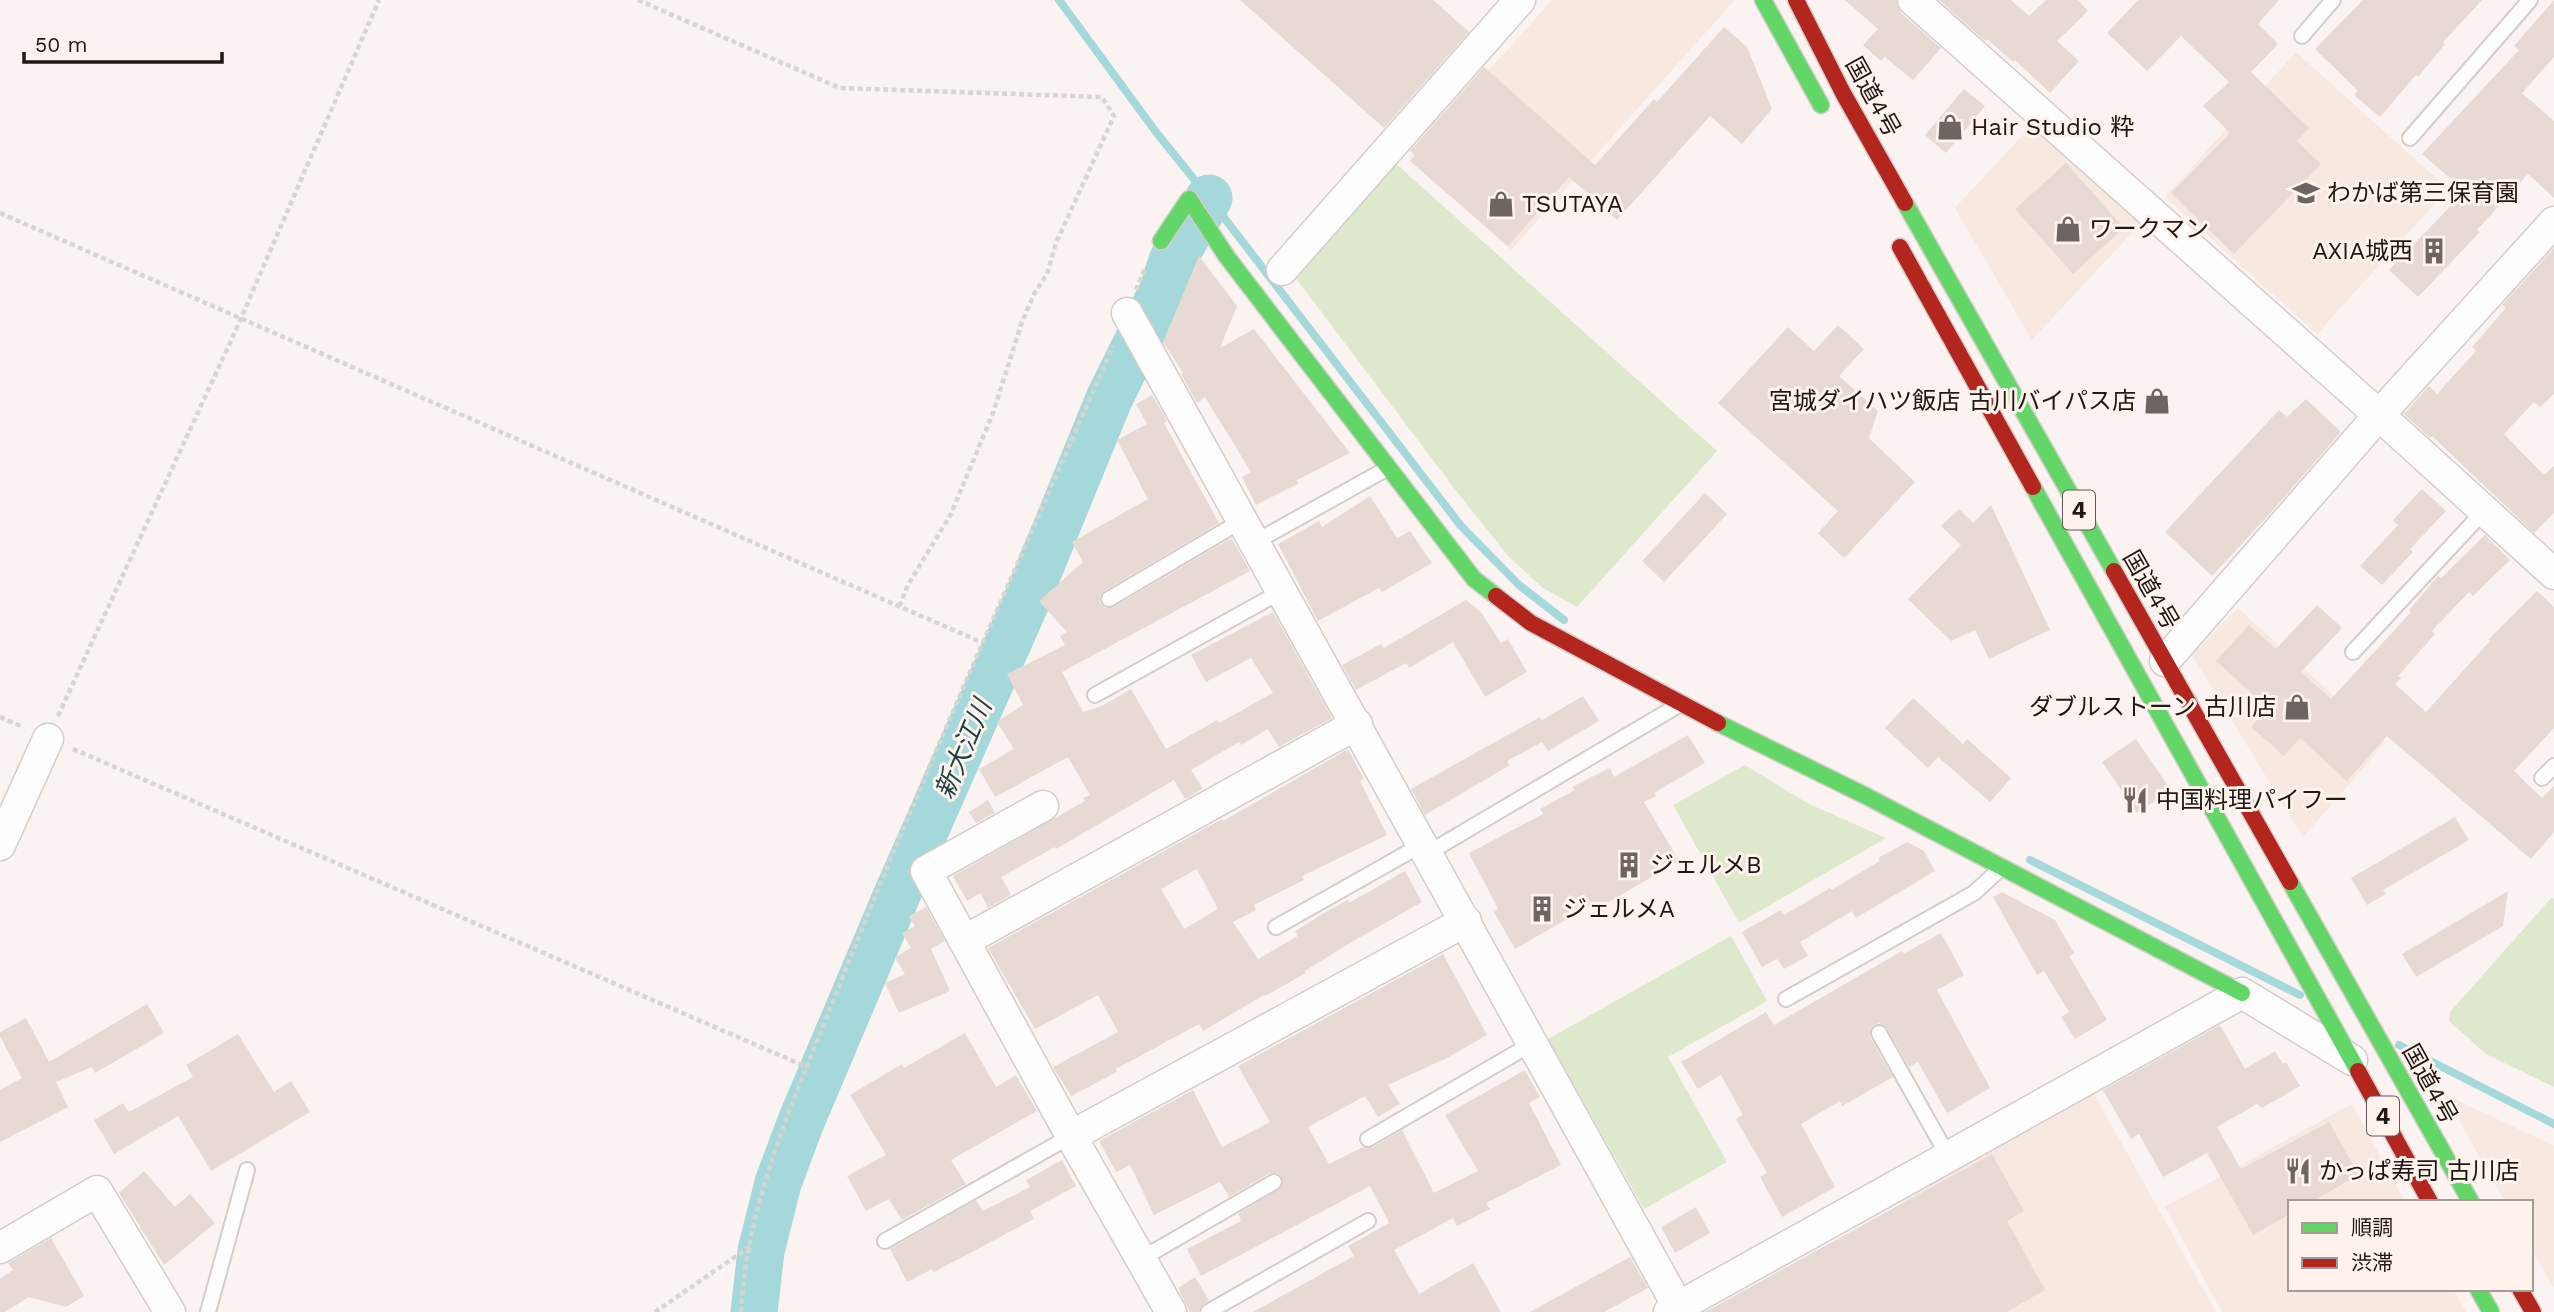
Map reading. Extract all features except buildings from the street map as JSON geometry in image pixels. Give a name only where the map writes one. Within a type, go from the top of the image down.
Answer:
[{"type":"main road","name":"国道4号","points":[[1763,0],[1829,120]]},
{"type":"main road","name":"国道4号","points":[[1796,0],[1843,93],[2470,1200]]},
{"type":"main road","points":[[1161,241],[1189,199],[1227,257],[1474,579],[1531,623],[1679,704],[1866,796],[2242,993]]},
{"type":"main road","name":"4","points":[[1890,230],[2429,1200]]},
{"type":"main road","points":[[2479,1291],[2491,1312]]},
{"type":"main road","points":[[2521,1291],[2533,1312]]},
{"type":"street","points":[[1282,270],[1520,0]]},
{"type":"street","points":[[1921,3],[2554,575]]},
{"type":"street","points":[[2165,661],[2379,415],[2554,222]]},
{"type":"street","points":[[1128,314],[1466,921],[1676,1310],[2242,993],[2352,1060]]},
{"type":"street","points":[[964,941],[1357,724]]},
{"type":"street","points":[[0,845],[48,739]]},
{"type":"street","points":[[1043,806],[926,871],[1171,1312]]},
{"type":"street","points":[[1071,1136],[1466,921]]},
{"type":"street","points":[[0,1248],[97,1191],[170,1312]]},
{"type":"lane","points":[[2302,36],[2333,0]]},
{"type":"lane","points":[[2410,138],[2530,0]]},
{"type":"lane","points":[[1109,599],[1388,468]]},
{"type":"lane","points":[[2353,652],[2484,511]]},
{"type":"lane","points":[[1095,695],[1282,591]]},
{"type":"lane","points":[[1276,927],[1426,849],[1679,704]]},
{"type":"lane","points":[[2542,778],[2554,766]]},
{"type":"lane","points":[[1786,999],[1974,893],[2002,867]]},
{"type":"lane","points":[[1879,1034],[1948,1156]]},
{"type":"lane","points":[[1367,1139],[1533,1043]]},
{"type":"lane","points":[[885,1241],[1071,1136]]},
{"type":"lane","points":[[208,1312],[247,1170]]},
{"type":"lane","points":[[1141,1259],[1274,1182]]},
{"type":"lane","points":[[1208,1312],[1368,1221]]},
{"type":"path","points":[[379,0],[240,320],[48,739],[807,1067]]},
{"type":"path","points":[[638,0],[840,88],[1102,97],[1114,116],[1056,243],[1047,274],[1034,294],[1022,322],[993,413],[951,514],[908,585],[899,607]]},
{"type":"path","points":[[0,213],[983,643]]},
{"type":"path","points":[[741,1312],[761,1188],[807,1067],[902,828],[1128,314],[1147,262],[1161,241]]},
{"type":"path","points":[[655,1312],[751,1246]]},
{"type":"shaded area","points":[[1552,0],[1733,2],[1511,250],[1409,160]]},
{"type":"shaded area","name":"わかば第三保育園","points":[[2296,52],[2448,189],[2317,334],[2165,197]]},
{"type":"shaded area","points":[[2034,123],[2142,222],[2032,340],[1955,208]]},
{"type":"shaded area","points":[[2238,608],[2385,743],[2303,837],[2192,655]]},
{"type":"shaded area","points":[[2090,1087],[2216,1312],[1962,1312],[1897,1195]]},
{"type":"shaded area","points":[[2444,1094],[2554,1146],[2554,1288],[2533,1251],[2533,1200],[2504,1200]]},
{"type":"shaded area","points":[[2352,1104],[2404,1200],[2288,1200],[2288,1291],[2454,1291],[2466,1312],[2222,1312],[2165,1207]]},
{"type":"green space","points":[[1395,163],[1717,451],[1577,607],[1543,588],[1509,557],[1295,277]]},
{"type":"green space","points":[[1745,765],[1807,803],[1886,838],[1739,923],[1673,805]]},
{"type":"green space","points":[[2552,897],[2554,1087],[2486,1054],[2449,1021],[2450,1012]]},
{"type":"green space","points":[[1731,936],[1767,1001],[1668,1057],[1727,1162],[1644,1209],[1548,1039]]},
{"type":"waterway","points":[[1059,0],[1156,132],[1201,188]]},
{"type":"waterway","name":"新大江川","points":[[754,1312],[761,1251],[778,1183],[800,1124],[899,890],[1026,602],[1109,399],[1162,292],[1172,261],[1209,198]]},
{"type":"waterway","points":[[1222,215],[1461,526],[1519,585],[1564,620]]},
{"type":"waterway","points":[[2030,860],[2300,995]]},
{"type":"waterway","points":[[2399,1045],[2554,1124]]},
{"type":"traffic: fast","points":[[1763,0],[1821,105]]},
{"type":"traffic: fast","points":[[1161,241],[1189,199],[1227,257],[1474,579],[1496,596]]},
{"type":"traffic: fast","points":[[1905,203],[2114,571]]},
{"type":"traffic: fast","points":[[2033,487],[2358,1071]]},
{"type":"traffic: fast","points":[[1718,723],[1866,796],[2242,993]]},
{"type":"traffic: fast","points":[[2290,882],[2470,1200]]},
{"type":"traffic: fast","points":[[2479,1291],[2491,1312]]},
{"type":"traffic: jam","points":[[1796,0],[1843,93],[1905,203]]},
{"type":"traffic: jam","points":[[1900,247],[2033,487]]},
{"type":"traffic: jam","points":[[2114,571],[2290,882]]},
{"type":"traffic: jam","points":[[1496,596],[1531,623],[1718,723]]},
{"type":"traffic: jam","points":[[2358,1071],[2429,1200]]},
{"type":"traffic: jam","points":[[2521,1291],[2533,1312]]},
{"type":"place","name":"Hair Studio 粋","points":[[1950,127]]},
{"type":"place","name":"わかば第三保育園","points":[[2306,193]]},
{"type":"place","name":"TSUTAYA","points":[[1501,204]]},
{"type":"place","name":"ワークマン","points":[[2068,229]]},
{"type":"place","name":"AXIA城西","points":[[2434,251]]},
{"type":"place","name":"宮城ダイハツ飯店 古川バイパス店","points":[[2157,401]]},
{"type":"place","name":"ダブルストーン 古川店","points":[[2297,707]]},
{"type":"place","name":"中国料理パイフー","points":[[2135,800]]},
{"type":"place","name":"ジェルメB","points":[[1629,865]]},
{"type":"place","name":"ジェルメA","points":[[1542,909]]},
{"type":"place","name":"かっぱ寿司 古川店","points":[[2298,1171]]}]
